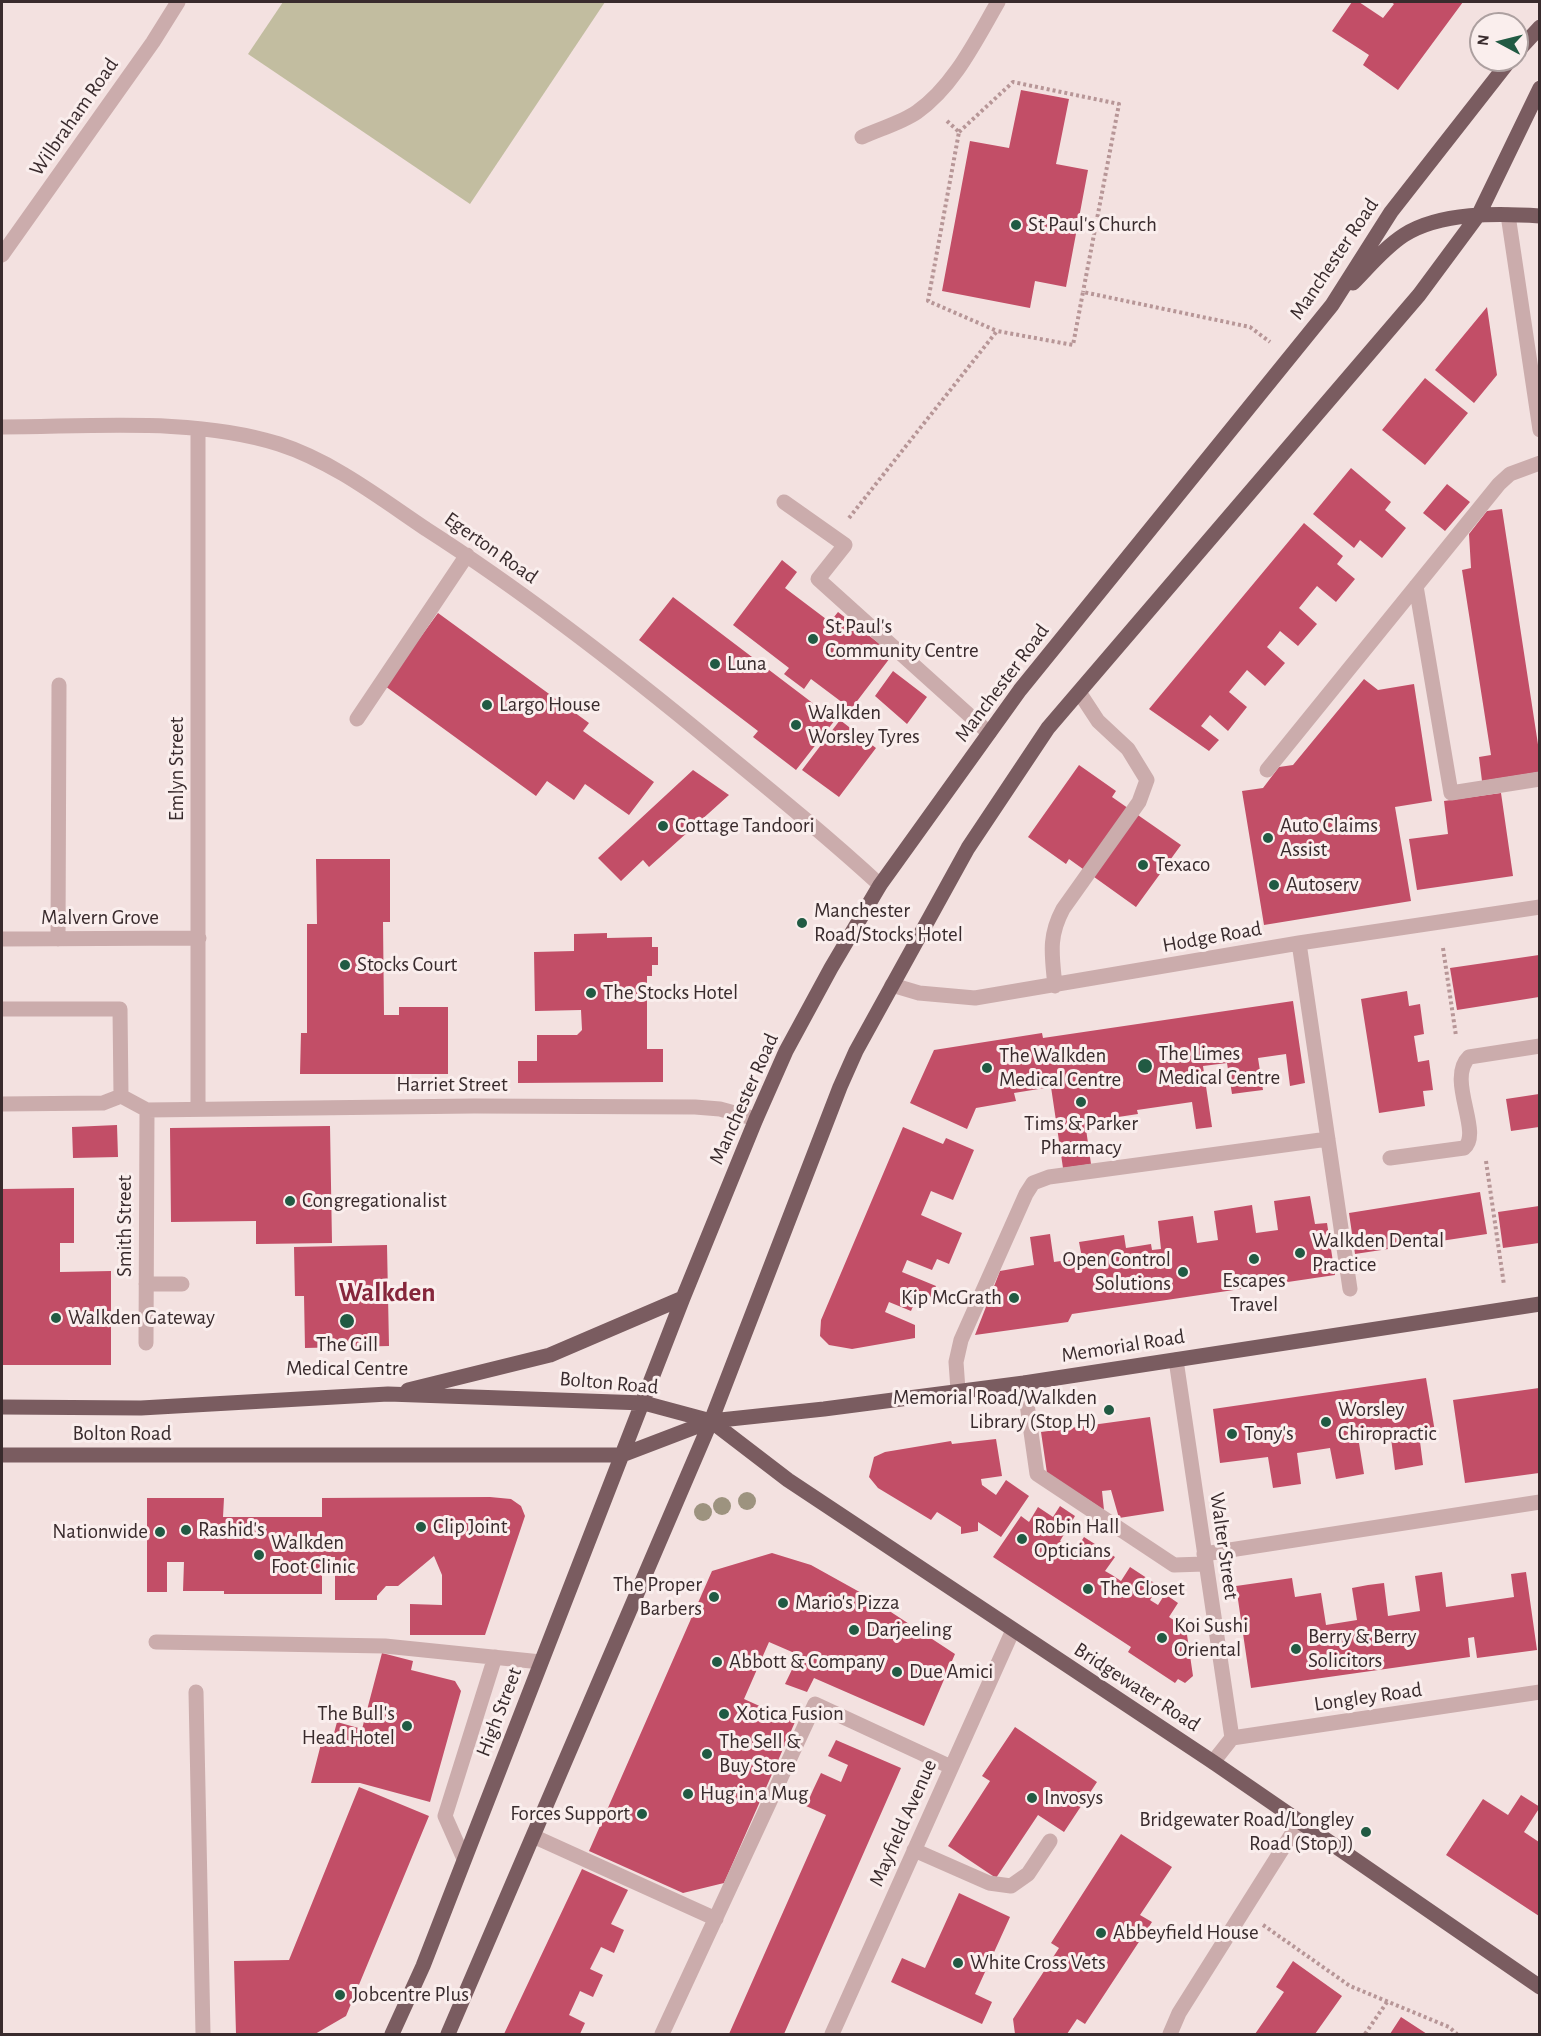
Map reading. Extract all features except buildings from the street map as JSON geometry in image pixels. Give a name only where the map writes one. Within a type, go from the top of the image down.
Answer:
[{"type":"main road","points":[[1529,38],[1539,27]]},
{"type":"main road","name":"Manchester Road","points":[[644,1403],[683,1298],[756,1119],[792,1040],[880,885],[1020,690],[1332,305],[1391,212],[1501,72]]},
{"type":"main road","points":[[448,2034],[535,1837],[711,1421],[840,1087],[892,985],[968,848],[1048,728],[1419,295],[1479,214],[1539,88]]},
{"type":"main road","points":[[1332,305],[1390,246],[1425,225],[1479,214],[1539,216]]},
{"type":"main road","points":[[388,1394],[550,1355],[683,1298]]},
{"type":"main road","name":"Memorial Road","points":[[711,1421],[1024,1383],[1539,1304]]},
{"type":"main road","name":"Bolton Road","points":[[2,1407],[141,1408],[388,1394],[644,1403],[711,1421]]},
{"type":"main road","name":"High Street","points":[[392,2034],[423,1966],[644,1403]]},
{"type":"main road","name":"Bolton Road","points":[[2,1455],[622,1455],[711,1421]]},
{"type":"main road","name":"Bridgewater Road","points":[[711,1421],[788,1480],[1213,1762],[1539,1988]]},
{"type":"street","name":"Wilbraham Road","points":[[2,255],[153,42],[178,2]]},
{"type":"street","points":[[862,137],[917,112],[943,87],[964,60],[998,2]]},
{"type":"street","points":[[1508,215],[1539,430]]},
{"type":"street","name":"Egerton Road","points":[[2,427],[198,430],[243,435],[280,444],[320,462],[467,555],[622,667],[806,819],[880,885]]},
{"type":"street","name":"Emlyn Street","points":[[198,430],[198,1108]]},
{"type":"street","points":[[1267,770],[1499,484],[1510,474],[1539,463]]},
{"type":"street","points":[[784,502],[844,545],[818,579],[989,733]]},
{"type":"street","points":[[357,719],[467,555]]},
{"type":"street","points":[[1416,586],[1451,793],[1539,780]]},
{"type":"street","points":[[58,685],[58,939]]},
{"type":"street","points":[[1055,986],[1051,945],[1053,928],[1063,909],[1139,802],[1147,780],[1128,748],[1098,722],[1079,692]]},
{"type":"street","name":"Hodge Road","points":[[892,985],[935,996],[975,998],[1299,943],[1539,907]]},
{"type":"street","name":"Malvern Grove","points":[[2,939],[199,938]]},
{"type":"street","points":[[1299,943],[1350,1289]]},
{"type":"street","points":[[2,1009],[120,1009],[120,1096]]},
{"type":"street","points":[[1390,1158],[1464,1148],[1468,1145],[1461,1074],[1464,1062],[1469,1057],[1539,1046]]},
{"type":"street","points":[[2,1104],[103,1103],[120,1096],[147,1110]]},
{"type":"street","name":"Harriet Street","points":[[147,1110],[695,1107],[720,1108],[756,1119]]},
{"type":"street","name":"Smith Street","points":[[146,1343],[147,1110]]},
{"type":"street","points":[[958,1390],[956,1362],[961,1340],[1033,1183],[1049,1176],[1328,1139]]},
{"type":"street","points":[[146,1284],[182,1284]]},
{"type":"street","name":"Walter Street","points":[[1176,1360],[1232,1738]]},
{"type":"street","points":[[1024,1383],[1037,1474],[1174,1565],[1539,1502]]},
{"type":"street","name":"Mayfield Avenue","points":[[832,2034],[1013,1630]]},
{"type":"street","points":[[156,1642],[385,1646],[541,1662]]},
{"type":"street","points":[[464,1859],[445,1816],[495,1657]]},
{"type":"street","points":[[196,1692],[203,2034]]},
{"type":"street","name":"Longley Road","points":[[1232,1738],[1539,1692]]},
{"type":"street","points":[[662,2034],[815,1704],[951,1767]]},
{"type":"street","points":[[1213,1762],[1232,1738]]},
{"type":"street","points":[[1170,2034],[1179,2013],[1300,1821]]},
{"type":"street","points":[[535,1837],[716,1919]]},
{"type":"street","points":[[914,1851],[989,1883],[1011,1886],[1028,1874],[1050,1841]]},
{"type":"path","points":[[1013,82],[1119,104],[1083,292],[1073,345],[997,331],[928,302],[959,132],[1013,82]]},
{"type":"path","points":[[926,103],[959,132]]},
{"type":"path","points":[[1083,292],[1250,327],[1289,357]]},
{"type":"path","points":[[833,537],[997,331]]},
{"type":"path","points":[[1439,922],[1458,1048],[1464,1062]]},
{"type":"path","points":[[1468,1145],[1486,1159],[1508,1309]]},
{"type":"path","points":[[1243,1911],[1350,1986],[1449,2027],[1457,2034]]},
{"type":"path","points":[[1365,2034],[1388,2002]]},
{"type":"shaded area","points":[[283,2],[605,2],[470,204],[248,54]]},
{"type":"place","name":"St Paul's Church","points":[[1016,225]]},
{"type":"place","name":"St Paul's Community Centre","points":[[813,639]]},
{"type":"place","name":"Luna","points":[[715,664]]},
{"type":"place","name":"Largo House","points":[[487,705]]},
{"type":"place","name":"Walkden Worsley Tyres","points":[[796,725]]},
{"type":"place","name":"Cottage Tandoori","points":[[663,826]]},
{"type":"place","name":"Auto Claims Assist","points":[[1268,838]]},
{"type":"place","name":"Texaco","points":[[1143,865]]},
{"type":"place","name":"Autoserv","points":[[1274,885]]},
{"type":"place","name":"Manchester Road/Stocks Hotel","points":[[802,923]]},
{"type":"place","name":"Stocks Court","points":[[345,965]]},
{"type":"place","name":"The Stocks Hotel","points":[[591,993]]},
{"type":"place","name":"The Limes Medical Centre","points":[[1145,1066]]},
{"type":"place","name":"The Walkden Medical Centre","points":[[987,1068]]},
{"type":"place","name":"Tims & Parker Pharmacy","points":[[1081,1102]]},
{"type":"place","name":"Congregationalist","points":[[290,1201]]},
{"type":"place","name":"Walkden Dental Practice","points":[[1300,1253]]},
{"type":"place","name":"Escapes Travel","points":[[1254,1259]]},
{"type":"place","name":"Open Control Solutions","points":[[1183,1272]]},
{"type":"place","name":"Kip McGrath","points":[[1014,1298]]},
{"type":"place","name":"Walkden Gateway","points":[[56,1318]]},
{"type":"place","name":"The Gill Medical Centre","points":[[347,1321]]},
{"type":"place","name":"Memorial Road/Walkden Library (Stop H)","points":[[1109,1410]]},
{"type":"place","name":"Worsley Chiropractic","points":[[1326,1422]]},
{"type":"place","name":"Tony's","points":[[1232,1434]]},
{"type":"place","name":"Clip Joint","points":[[421,1527]]},
{"type":"place","name":"Rashid's","points":[[186,1530]]},
{"type":"place","name":"Nationwide","points":[[160,1532]]},
{"type":"place","name":"Robin Hall Opticians","points":[[1022,1539]]},
{"type":"place","name":"Walkden Foot Clinic","points":[[259,1555]]},
{"type":"place","name":"The Closet","points":[[1088,1589]]},
{"type":"place","name":"The Proper Barbers","points":[[714,1597]]},
{"type":"place","name":"Mario's Pizza","points":[[783,1603]]},
{"type":"place","name":"Darjeeling","points":[[854,1630]]},
{"type":"place","name":"Koi Sushi Oriental","points":[[1162,1638]]},
{"type":"place","name":"Berry & Berry Solicitors","points":[[1296,1649]]},
{"type":"place","name":"Abbott & Company","points":[[717,1662]]},
{"type":"place","name":"Due Amici","points":[[897,1672]]},
{"type":"place","name":"Xotica Fusion","points":[[724,1714]]},
{"type":"place","name":"The Bull's Head Hotel","points":[[407,1726]]},
{"type":"place","name":"The Sell & Buy Store","points":[[707,1754]]},
{"type":"place","name":"Hug in a Mug","points":[[688,1794]]},
{"type":"place","name":"Invosys","points":[[1032,1798]]},
{"type":"place","name":"Forces Support","points":[[642,1814]]},
{"type":"place","name":"Bridgewater Road/Longley Road (Stop J)","points":[[1366,1832]]},
{"type":"place","name":"Abbeyfield House","points":[[1101,1933]]},
{"type":"place","name":"White Cross Vets","points":[[958,1963]]},
{"type":"place","name":"Jobcentre Plus","points":[[340,1995]]},
{"type":"district","name":"Walkden","points":[[387,1293]]}]
